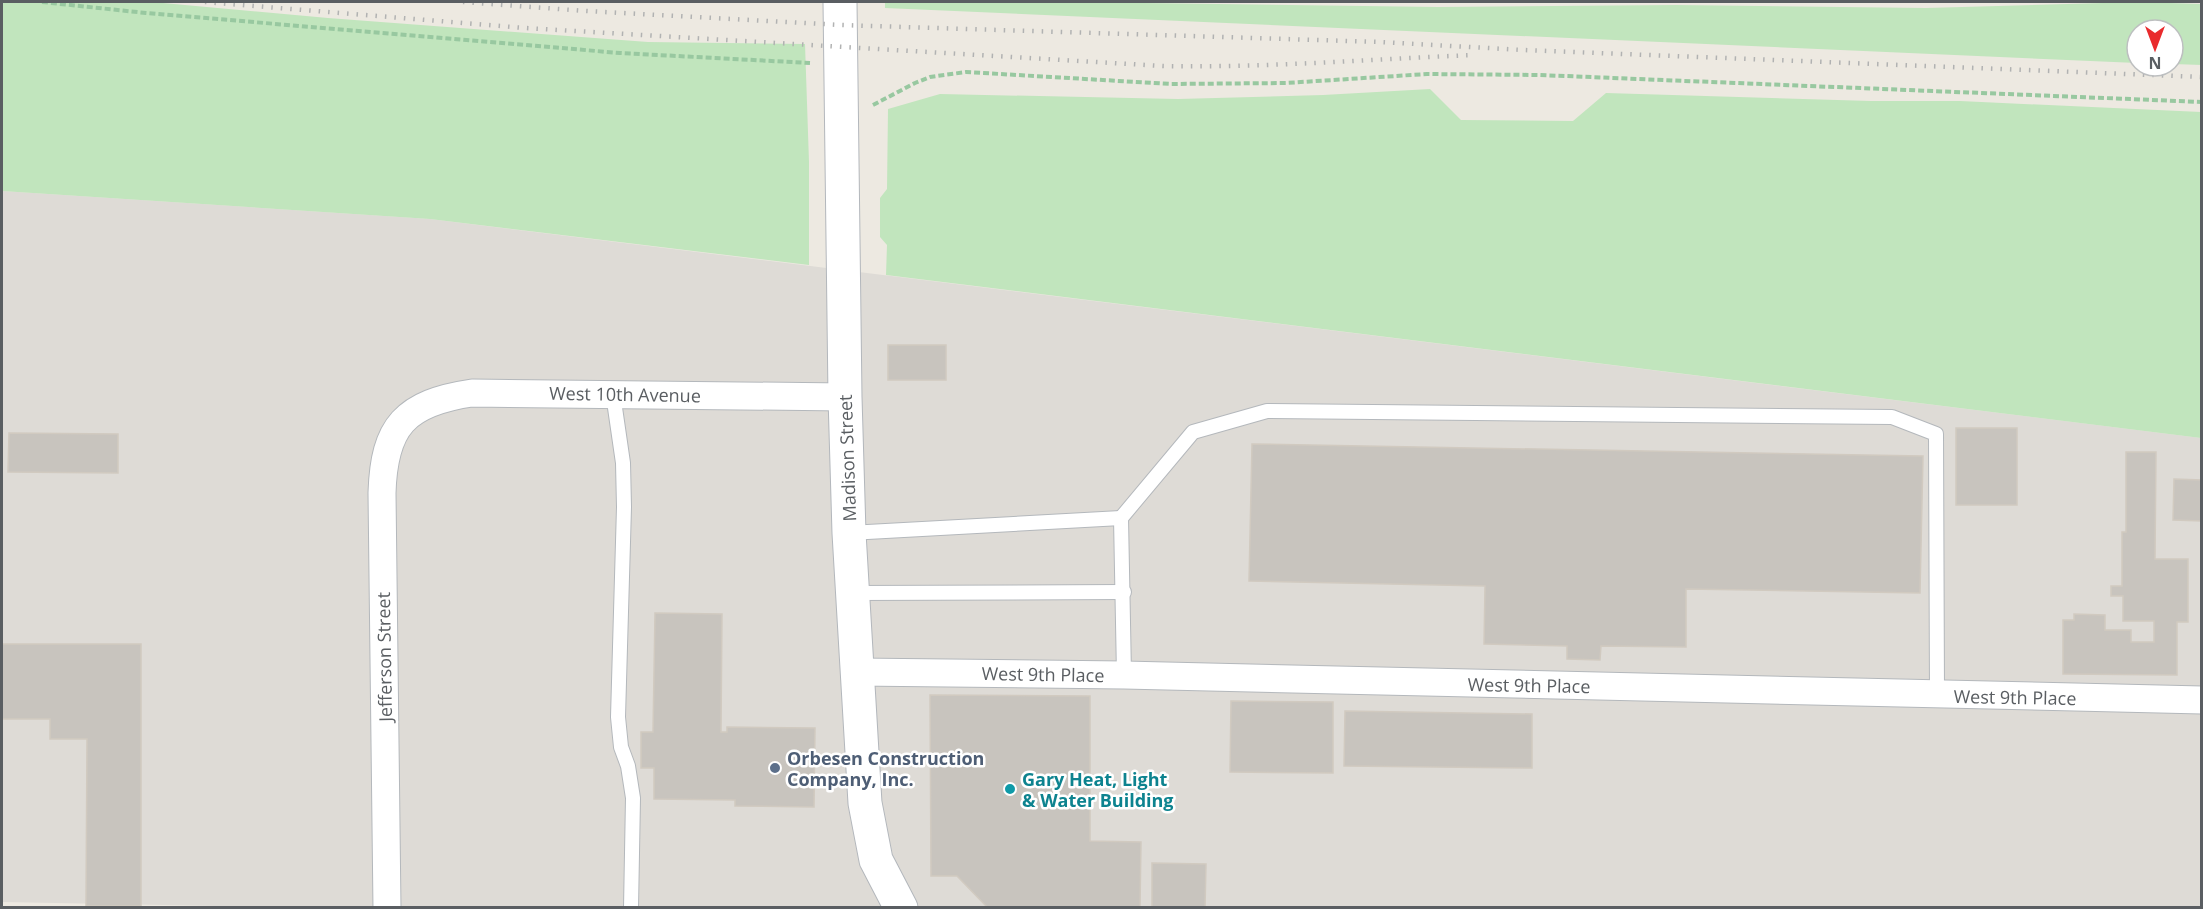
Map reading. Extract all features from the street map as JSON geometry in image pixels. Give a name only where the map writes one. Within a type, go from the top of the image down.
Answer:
[{"type":"street","name":"Madison Street","points":[[840,2],[849,533],[864,803],[876,860],[901,908]]},
{"type":"street","name":"West 10th Avenue","points":[[410,416],[428,403],[472,393],[845,397]]},
{"type":"street","name":"Jefferson Street","points":[[387,908],[382,472],[386,450],[394,432],[410,416]]},
{"type":"street","name":"West 9th Place","points":[[856,672],[1124,675],[2202,700]]},
{"type":"lane","points":[[614,394],[623,462],[624,507],[618,717],[621,747],[628,766],[633,798],[631,908]]},
{"type":"lane","points":[[1124,675],[1121,518],[1192,432],[1267,411],[1892,417],[1936,434],[1937,695]]},
{"type":"lane","points":[[849,533],[1121,518]]},
{"type":"lane","points":[[853,593],[1124,592]]},
{"type":"path","points":[[42,2],[146,13],[620,52],[841,64]]},
{"type":"path","points":[[841,123],[915,83],[944,74],[966,72],[1171,84],[1286,83],[1426,74],[1540,75],[2202,102]]},
{"type":"shaded area","points":[[2,191],[430,219],[2201,438],[2201,907],[325,908],[2,902]]},
{"type":"green space","points":[[2,2],[152,2],[328,18],[648,42],[805,44],[809,162],[809,265],[430,219],[2,191]]},
{"type":"green space","points":[[885,2],[1438,7],[1676,5],[1926,8],[2138,2],[2201,4],[2202,65],[2185,64],[2185,18],[2125,18],[2125,62],[885,8]]},
{"type":"green space","points":[[1430,89],[1461,120],[1573,121],[1606,93],[1871,101],[1960,101],[2201,112],[2201,438],[886,275],[887,245],[880,237],[880,198],[887,189],[888,109],[940,94],[1178,99]]},
{"type":"building","points":[[888,345],[946,345],[946,380],[888,380]]},
{"type":"building","points":[[1956,428],[2017,428],[2017,505],[1956,505]]},
{"type":"building","points":[[9,433],[118,434],[118,473],[8,472]]},
{"type":"building","points":[[1252,444],[1923,456],[1920,593],[1686,589],[1686,647],[1601,646],[1600,660],[1567,659],[1567,646],[1484,644],[1485,586],[1249,581]]},
{"type":"building","points":[[2126,452],[2156,452],[2155,559],[2188,559],[2188,622],[2177,622],[2177,675],[2063,674],[2063,620],[2074,620],[2074,614],[2105,615],[2105,630],[2131,630],[2131,642],[2154,642],[2154,621],[2123,621],[2123,596],[2111,596],[2111,586],[2122,586],[2122,532],[2126,532]]},
{"type":"building","points":[[2174,479],[2202,480],[2202,521],[2173,520]]},
{"type":"building","points":[[655,613],[722,614],[721,732],[727,732],[727,727],[815,728],[814,807],[735,806],[735,800],[654,799],[654,768],[641,768],[641,732],[653,732]]},
{"type":"building","points":[[2,644],[141,644],[141,906],[86,906],[87,739],[50,739],[50,719],[2,719]]},
{"type":"building","name":"Gary Heat, Light & Water Building","points":[[930,695],[1090,696],[1090,841],[1141,842],[1140,908],[988,908],[957,876],[931,876]]},
{"type":"building","points":[[1231,701],[1333,702],[1333,773],[1230,772]]},
{"type":"building","points":[[1345,711],[1532,714],[1532,768],[1344,766]]},
{"type":"building","points":[[1152,863],[1206,864],[1205,908],[1152,908]]},
{"type":"railway","points":[[205,2],[525,28],[1163,66],[1280,64],[1475,55]]},
{"type":"railway","points":[[463,2],[841,25],[1380,42],[1523,50],[2202,77]]},
{"type":"place","name":"Orbesen Construction Company, Inc.","points":[[775,768]]},
{"type":"place","name":"Gary Heat, Light & Water Building","points":[[1010,789]]}]
